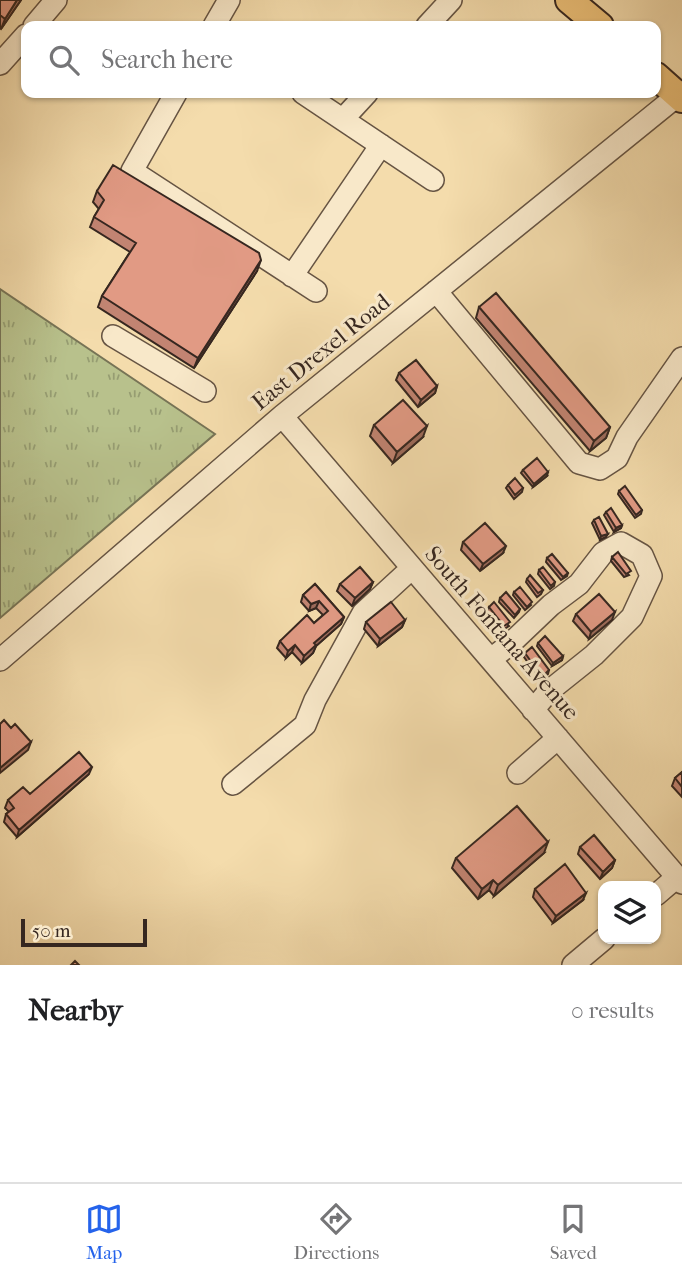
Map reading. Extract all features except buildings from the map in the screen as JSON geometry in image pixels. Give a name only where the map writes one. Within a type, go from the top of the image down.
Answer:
[{"type":"main road","points":[[569,0],[594,21]]},
{"type":"main road","points":[[661,80],[681,96]]},
{"type":"street","points":[[38,21],[56,0]]},
{"type":"street","points":[[217,21],[229,0]]},
{"type":"street","points":[[432,21],[451,0]]},
{"type":"street","points":[[0,64],[21,41]]},
{"type":"street","name":"East Drexel Road","points":[[0,660],[282,416],[681,96]]},
{"type":"street","points":[[173,98],[132,172],[316,291]]},
{"type":"street","points":[[311,98],[433,180]]},
{"type":"street","points":[[343,119],[362,98]]},
{"type":"street","points":[[292,276],[381,145]]},
{"type":"street","points":[[436,291],[579,463],[600,469],[617,458],[627,437],[682,358]]},
{"type":"street","points":[[114,336],[205,391]]},
{"type":"street","name":"South Fontana Avenue","points":[[282,416],[679,880]]},
{"type":"street","points":[[491,659],[551,605],[579,584],[603,552],[621,542],[642,555],[652,576],[632,617],[594,655],[549,691],[533,710]]},
{"type":"street","points":[[233,784],[305,725],[363,613],[412,568]]},
{"type":"street","points":[[518,773],[558,738]]},
{"type":"street","points":[[661,892],[679,880]]},
{"type":"street","points":[[573,965],[598,944]]},
{"type":"green space","points":[[0,289],[215,434],[0,618]]}]
